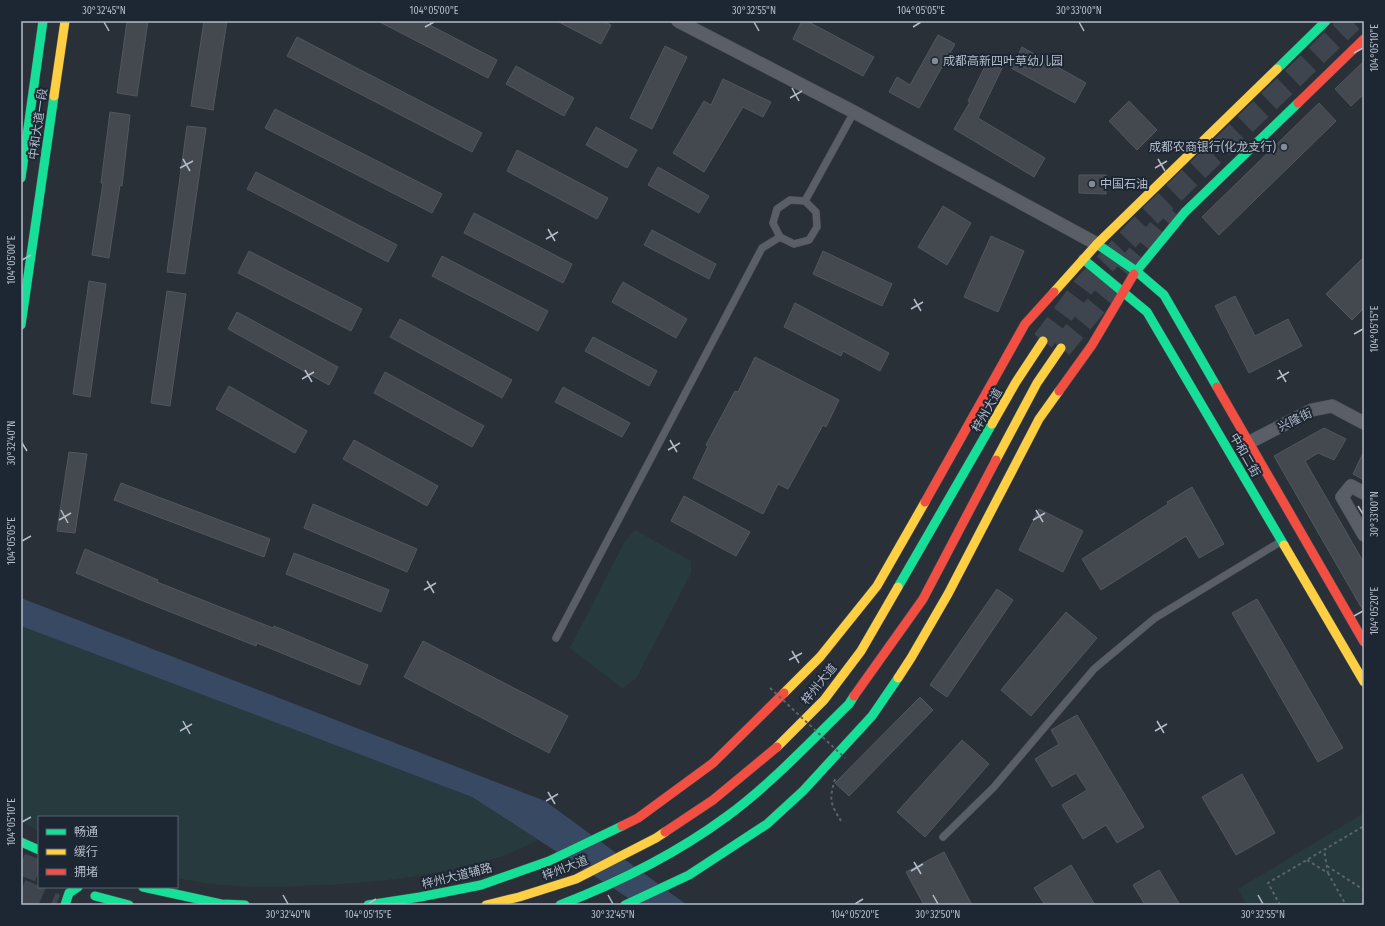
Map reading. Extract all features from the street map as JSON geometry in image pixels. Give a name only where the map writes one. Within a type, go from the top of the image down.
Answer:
[{"type":"main road","name":"中和大道一段","points":[[21,178],[43,21]]},
{"type":"main road","name":"中和大道一段","points":[[21,325],[65,21]]},
{"type":"main road","name":"梓州大道辅路","points":[[368,905],[420,897],[480,885],[549,860],[638,818],[713,763],[820,657],[876,586],[1025,324],[1097,244],[1326,21]]},
{"type":"main road","points":[[625,905],[689,875],[767,824],[802,791],[872,716],[911,658],[948,594],[1039,419],[1092,345],[1136,271],[1185,212],[1364,39]]},
{"type":"main road","name":"中和二街","points":[[1097,244],[1136,271],[1164,296],[1364,642]]},
{"type":"main road","name":"中和二街","points":[[1083,259],[1147,312],[1364,682]]},
{"type":"main road","name":"梓州大道","points":[[486,905],[519,897],[576,879],[656,838],[713,800],[780,746],[824,700],[861,651],[1016,382],[1043,341]]},
{"type":"main road","points":[[560,905],[589,894],[665,856],[726,817],[770,781],[849,704],[923,599],[1037,383],[1061,348]]},
{"type":"main road","points":[[21,842],[38,850]]},
{"type":"main road","points":[[65,905],[69,893],[76,888]]},
{"type":"main road","points":[[148,888],[220,904],[245,905]]},
{"type":"main road","points":[[95,896],[128,905]]},
{"type":"street","points":[[678,21],[854,112],[1097,244]]},
{"type":"street","name":"兴隆街","points":[[1248,443],[1312,410],[1332,406],[1364,423]]},
{"type":"street","points":[[1364,493],[1351,486],[1342,497],[1364,535]]},
{"type":"lane","points":[[805,201],[854,112]]},
{"type":"lane","points":[[790,200],[805,201],[816,212],[818,227],[809,240],[794,244],[780,237],[774,224],[777,209],[790,200]]},
{"type":"lane","points":[[556,638],[762,248],[780,237]]},
{"type":"lane","points":[[943,838],[994,787],[1094,669],[1155,618],[1282,541]]},
{"type":"path","points":[[770,688],[845,758],[842,763]]},
{"type":"path","points":[[836,777],[831,805],[841,821]]},
{"type":"path","points":[[1280,905],[1268,883],[1364,826]]},
{"type":"path","points":[[1324,850],[1328,873],[1346,905]]},
{"type":"path","points":[[1307,860],[1328,873]]},
{"type":"path","points":[[1327,866],[1364,890]]},
{"type":"green space","points":[[635,530],[691,561],[691,573],[636,679],[622,688],[570,648],[625,541]]},
{"type":"green space","points":[[21,626],[472,797],[538,840],[502,856],[472,865],[424,875],[326,885],[255,887],[223,885],[178,878],[178,816],[38,816],[38,830],[21,822]]},
{"type":"green space","points":[[1364,813],[1364,905],[1247,905],[1238,889]]},
{"type":"water","points":[[21,598],[545,801],[687,905],[639,905],[472,797],[21,626]]},
{"type":"building","points":[[127,21],[148,21],[137,96],[117,93]]},
{"type":"building","points":[[204,21],[227,21],[213,110],[191,106]]},
{"type":"building","points":[[378,21],[422,21],[497,60],[488,78]]},
{"type":"building","points":[[557,21],[603,21],[611,25],[601,44]]},
{"type":"building","points":[[802,21],[807,21],[874,57],[863,76],[793,39]]},
{"type":"building","name":"成都高新四叶草幼儿园","points":[[938,35],[955,44],[919,108],[889,92],[897,77],[910,85]]},
{"type":"building","points":[[297,37],[482,133],[472,152],[287,56]]},
{"type":"building","points":[[665,46],[687,57],[652,129],[630,118]]},
{"type":"building","points":[[1022,47],[1086,83],[1075,103],[1011,68]]},
{"type":"building","points":[[990,56],[1004,64],[978,118],[1045,158],[1034,177],[954,129],[970,102],[968,101]]},
{"type":"building","points":[[1364,61],[1364,94],[1351,106],[1335,89]]},
{"type":"building","points":[[516,66],[574,98],[564,116],[506,84]]},
{"type":"building","points":[[723,79],[771,102],[763,117],[743,107],[704,172],[673,153],[704,101],[711,105]]},
{"type":"building","points":[[1129,101],[1157,130],[1137,150],[1109,121]]},
{"type":"building","points":[[1319,103],[1336,121],[1219,235],[1202,217]]},
{"type":"building","points":[[275,109],[442,194],[432,213],[265,128]]},
{"type":"building","points":[[110,112],[130,115],[122,186],[120,185],[109,258],[92,255],[103,183],[101,183]]},
{"type":"building","points":[[187,126],[206,128],[185,274],[167,272]]},
{"type":"building","points":[[596,127],[637,150],[627,168],[586,145]]},
{"type":"building","points":[[517,150],[608,198],[597,219],[507,171]]},
{"type":"building","points":[[658,167],[709,196],[699,213],[648,185]]},
{"type":"building","points":[[256,172],[397,245],[388,262],[247,189]]},
{"type":"building","points":[[1079,175],[1106,175],[1106,194],[1079,193]]},
{"type":"building","points":[[943,206],[971,223],[947,265],[918,247]]},
{"type":"building","points":[[474,213],[572,264],[563,283],[464,233]]},
{"type":"building","points":[[652,230],[716,264],[709,279],[644,245]]},
{"type":"building","points":[[991,236],[1024,251],[998,312],[964,297]]},
{"type":"building","points":[[249,251],[362,309],[351,331],[238,273]]},
{"type":"building","points":[[823,251],[892,284],[882,306],[813,274]]},
{"type":"building","points":[[442,256],[548,311],[538,331],[432,276]]},
{"type":"building","points":[[1364,257],[1364,308],[1352,320],[1326,294]]},
{"type":"building","points":[[89,281],[106,284],[90,397],[73,394]]},
{"type":"building","points":[[623,282],[687,319],[676,338],[612,302]]},
{"type":"building","points":[[167,291],[186,294],[170,406],[151,403]]},
{"type":"building","points":[[1235,296],[1255,336],[1288,319],[1302,346],[1249,373],[1215,306]]},
{"type":"building","points":[[795,303],[889,353],[880,371],[843,351],[841,356],[784,327]]},
{"type":"building","points":[[237,312],[338,367],[329,385],[228,329]]},
{"type":"building","points":[[400,319],[512,380],[502,398],[390,337]]},
{"type":"building","points":[[593,337],[657,371],[649,386],[585,351]]},
{"type":"building","points":[[755,357],[839,400],[826,427],[823,425],[788,489],[778,484],[763,514],[693,478],[708,446],[706,445],[735,391],[738,392]]},
{"type":"building","points":[[385,372],[484,426],[472,447],[374,393]]},
{"type":"building","points":[[229,386],[307,431],[295,453],[216,409]]},
{"type":"building","points":[[563,387],[630,423],[622,437],[555,402]]},
{"type":"building","points":[[1324,428],[1346,439],[1334,460],[1318,453],[1305,461],[1364,563],[1364,612],[1274,456]]},
{"type":"building","points":[[354,440],[438,486],[427,506],[343,459]]},
{"type":"building","points":[[1364,451],[1364,480],[1353,474]]},
{"type":"building","points":[[69,452],[87,454],[75,533],[57,531]]},
{"type":"building","points":[[121,483],[270,539],[264,557],[114,500]]},
{"type":"building","points":[[1192,487],[1224,544],[1199,558],[1186,536],[1101,590],[1082,559]]},
{"type":"building","points":[[684,496],[750,532],[736,556],[671,521]]},
{"type":"building","points":[[313,504],[417,549],[407,572],[304,528]]},
{"type":"building","points":[[1039,509],[1083,531],[1063,572],[1019,550]]},
{"type":"building","points":[[85,549],[158,580],[157,582],[273,628],[274,626],[368,665],[360,685],[257,643],[256,646],[76,573]]},
{"type":"building","points":[[294,553],[389,590],[381,612],[286,574]]},
{"type":"building","points":[[997,589],[1013,600],[947,697],[930,685]]},
{"type":"building","points":[[1257,599],[1343,748],[1318,762],[1232,613]]},
{"type":"building","points":[[1066,612],[1097,638],[1031,716],[1001,690]]},
{"type":"building","points":[[423,641],[568,716],[549,753],[404,677]]},
{"type":"building","points":[[920,697],[933,710],[849,796],[835,783]]},
{"type":"building","points":[[1077,715],[1144,827],[1117,843],[1106,825],[1083,839],[1062,805],[1087,790],[1076,773],[1052,787],[1035,759],[1059,744],[1051,730]]},
{"type":"building","points":[[962,740],[989,764],[925,837],[897,812]]},
{"type":"building","points":[[1242,774],[1275,833],[1236,855],[1202,797]]},
{"type":"building","points":[[944,852],[972,905],[924,905],[906,872]]},
{"type":"building","points":[[1071,865],[1095,905],[1045,905],[1034,888]]},
{"type":"building","points":[[1159,870],[1180,905],[1145,905],[1133,885]]},
{"type":"tunnel","points":[[1043,341],[1084,286],[1149,217],[1352,21]]},
{"type":"tunnel","points":[[1061,348],[1174,212]]},
{"type":"tunnel","points":[[21,864],[38,871]]},
{"type":"tunnel","points":[[21,890],[56,905]]},
{"type":"traffic: fast","points":[[21,178],[43,21]]},
{"type":"traffic: fast","points":[[1277,69],[1326,21]]},
{"type":"traffic: fast","points":[[21,325],[54,96]]},
{"type":"traffic: fast","points":[[1134,274],[1185,212],[1298,103]]},
{"type":"traffic: fast","points":[[1097,244],[1136,271],[1164,295],[1217,387]]},
{"type":"traffic: fast","points":[[1083,259],[1147,312],[1284,545]]},
{"type":"traffic: fast","points":[[898,587],[992,424]]},
{"type":"traffic: fast","points":[[625,905],[689,875],[767,824],[803,791],[872,716],[898,678]]},
{"type":"traffic: fast","points":[[560,905],[625,877],[667,855],[726,817],[759,791],[789,763],[849,704],[854,696]]},
{"type":"traffic: fast","points":[[368,905],[481,885],[549,861],[622,826]]},
{"type":"traffic: fast","points":[[21,842],[38,850]]},
{"type":"traffic: fast","points":[[65,905],[69,893],[76,888]]},
{"type":"traffic: fast","points":[[148,888],[221,904],[245,905]]},
{"type":"traffic: fast","points":[[95,896],[129,905]]},
{"type":"traffic: slow","points":[[54,96],[65,21]]},
{"type":"traffic: slow","points":[[1054,292],[1097,244],[1277,69]]},
{"type":"traffic: slow","points":[[992,424],[1016,382],[1043,341]]},
{"type":"traffic: slow","points":[[996,460],[1037,383],[1061,348]]},
{"type":"traffic: slow","points":[[898,678],[948,594],[1039,419],[1059,391]]},
{"type":"traffic: slow","points":[[784,693],[820,657],[877,586],[925,502]]},
{"type":"traffic: slow","points":[[1284,545],[1364,682]]},
{"type":"traffic: slow","points":[[777,747],[824,700],[861,651],[898,587]]},
{"type":"traffic: slow","points":[[486,905],[519,897],[576,879],[665,832]]},
{"type":"traffic: jam","points":[[1298,103],[1364,39]]},
{"type":"traffic: jam","points":[[1059,391],[1092,345],[1134,274]]},
{"type":"traffic: jam","points":[[925,502],[1025,324],[1054,292]]},
{"type":"traffic: jam","points":[[1217,387],[1364,642]]},
{"type":"traffic: jam","points":[[854,696],[923,599],[996,460]]},
{"type":"traffic: jam","points":[[622,826],[638,818],[713,763],[784,693]]},
{"type":"traffic: jam","points":[[665,832],[713,800],[777,747]]},
{"type":"place","name":"成都高新四叶草幼儿园","points":[[935,61]]},
{"type":"place","name":"成都农商银行(化龙支行)","points":[[1284,147]]},
{"type":"place","name":"中国石油","points":[[1092,184]]}]
